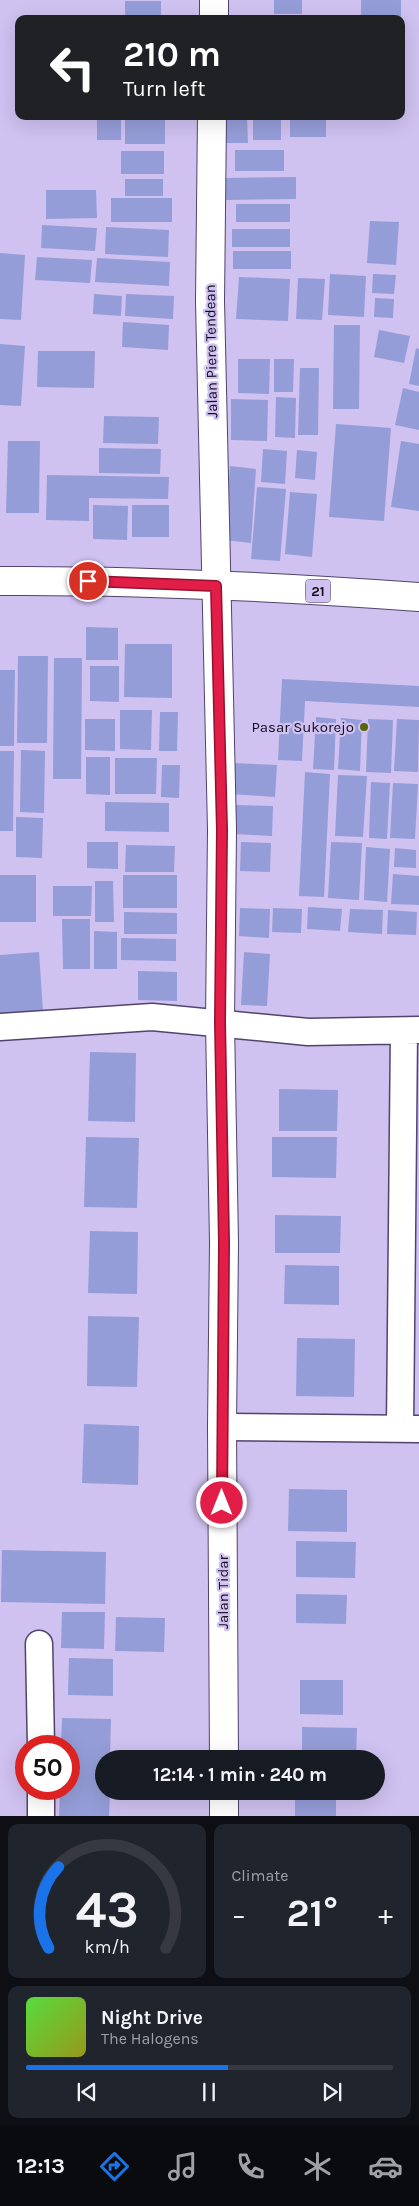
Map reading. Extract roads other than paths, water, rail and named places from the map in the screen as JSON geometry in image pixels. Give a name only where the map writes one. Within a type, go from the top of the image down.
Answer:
[{"type":"main road","points":[[214,0],[214,15]]},
{"type":"main road","name":"Jalan Piere Tendean","points":[[212,120],[210,301],[216,586]]},
{"type":"main road","name":"21","points":[[0,581],[69,580],[419,597]]},
{"type":"main road","name":"Jalan Tidar","points":[[216,586],[222,830],[220,1022],[224,1243],[222,1427],[224,1750]]},
{"type":"main road","points":[[224,1800],[224,1816]]},
{"type":"street","points":[[0,1027],[152,1017],[220,1022],[308,1032],[411,1030],[410,1429],[222,1427]]},
{"type":"street","points":[[39,1644],[40,1735]]},
{"type":"street","points":[[41,1800],[41,1816]]},
{"type":"place","name":"Pasar Sukorejo","points":[[364,727]]}]
